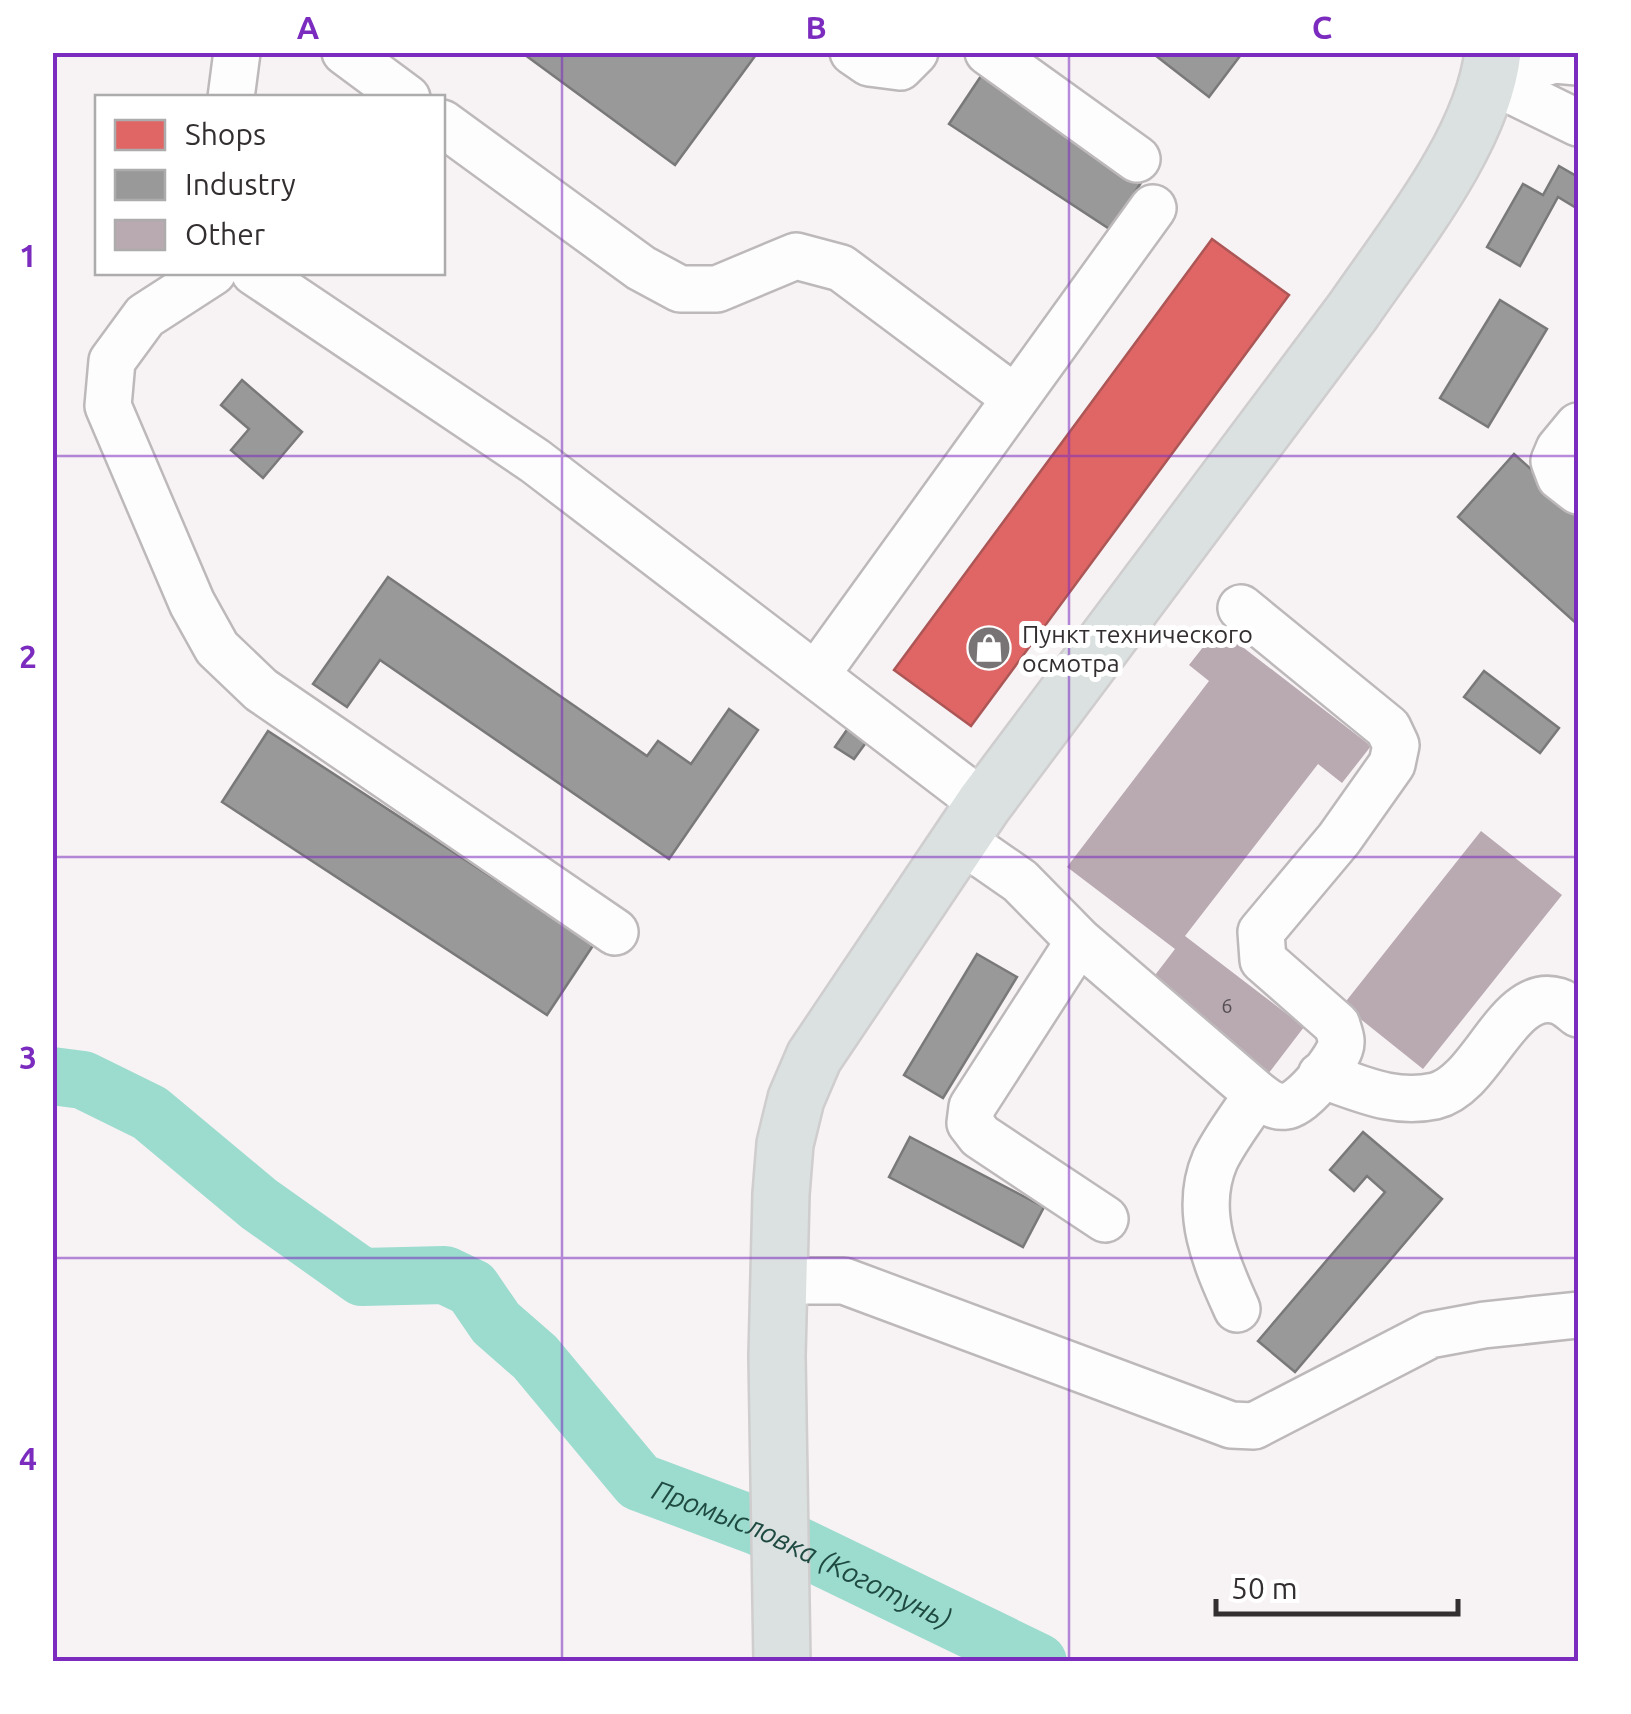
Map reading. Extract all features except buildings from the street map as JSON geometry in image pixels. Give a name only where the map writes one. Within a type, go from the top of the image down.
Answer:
[{"type":"main road","points":[[782,1662],[777,1356],[784,1144],[796,1099],[814,1056],[972,822],[1353,311],[1468,134],[1492,66]]},
{"type":"street","points":[[231,95],[236,52]]},
{"type":"street","points":[[345,52],[403,95]]},
{"type":"street","points":[[853,52],[868,63],[900,66],[916,52]]},
{"type":"street","points":[[988,52],[1136,159]]},
{"type":"street","points":[[1492,66],[1554,60],[1578,62]]},
{"type":"street","points":[[1492,66],[1578,123]]},
{"type":"street","points":[[445,125],[642,268],[680,289],[718,289],[796,256],[841,268],[1015,398]]},
{"type":"street","points":[[816,675],[1154,208]]},
{"type":"street","points":[[208,275],[144,316],[112,360],[108,406],[192,603],[217,648],[260,690],[615,932]]},
{"type":"street","points":[[258,275],[535,461],[816,675],[972,822],[1020,881],[1078,942],[1257,1094],[1272,1104],[1288,1107],[1302,1100],[1340,1051],[1342,1040],[1336,1025],[1263,960],[1260,932],[1339,839],[1392,764],[1396,745],[1388,728],[1241,608]]},
{"type":"street","points":[[1578,426],[1554,462],[1560,477],[1578,491]]},
{"type":"street","points":[[1078,942],[972,1107],[970,1122],[980,1136],[1105,1219]]},
{"type":"street","points":[[1321,1075],[1396,1100],[1435,1096],[1456,1088],[1476,1068],[1514,1014],[1534,1002],[1558,1001],[1578,1014]]},
{"type":"street","points":[[1237,1310],[1218,1266],[1205,1198],[1216,1160],[1257,1094]]},
{"type":"street","points":[[1484,1325],[1578,1280]]},
{"type":"street","points":[[780,1281],[844,1282],[1230,1426],[1254,1426],[1430,1335],[1578,1315]]},
{"type":"waterway","name":"Промысловка (Коготунь)","points":[[52,1076],[83,1080],[150,1113],[259,1204],[362,1277],[445,1275],[472,1288],[496,1323],[535,1357],[639,1482],[757,1526],[1038,1662]]},
{"type":"place","name":"Пункт технического осмотра","points":[[989,648]]}]
